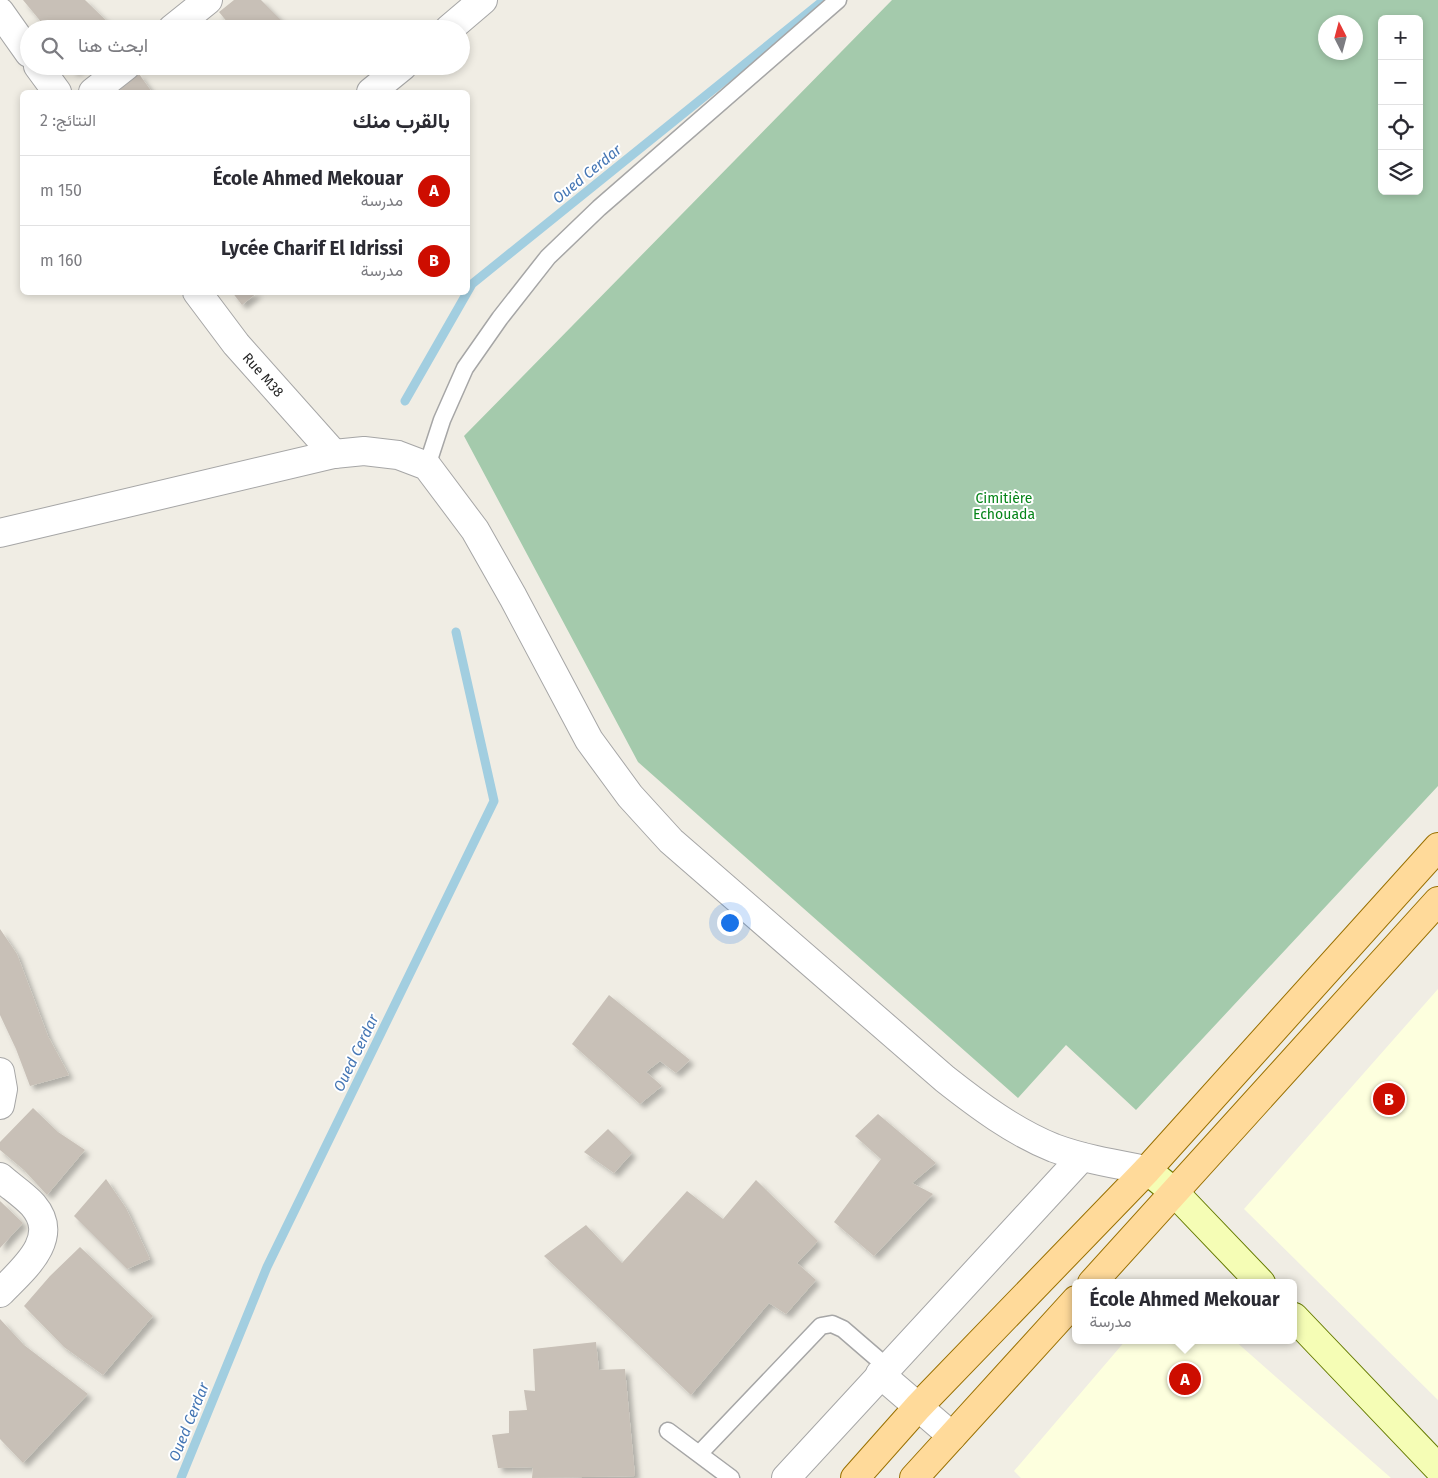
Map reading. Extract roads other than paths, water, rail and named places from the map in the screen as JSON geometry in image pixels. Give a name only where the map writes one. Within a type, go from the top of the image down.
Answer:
[{"type":"main road","points":[[855,1478],[918,1407],[1146,1170],[1438,848]]},
{"type":"main road","points":[[1096,1279],[1438,901]]},
{"type":"main road","points":[[1146,1170],[1174,1192],[1257,1279]]},
{"type":"main road","points":[[914,1478],[1072,1304]]},
{"type":"main road","points":[[1297,1320],[1438,1468]]},
{"type":"street","points":[[183,20],[208,0]]},
{"type":"street","points":[[460,20],[483,0]]},
{"type":"street","points":[[0,12],[20,40]]},
{"type":"street","points":[[45,75],[56,90]]},
{"type":"street","points":[[96,90],[115,75]]},
{"type":"street","points":[[373,90],[392,75]]},
{"type":"street","name":"Rue M38","points":[[199,295],[236,344],[334,454]]},
{"type":"street","points":[[0,533],[334,454],[364,451],[398,455],[427,466],[475,530],[513,596],[589,740],[630,796],[671,840],[944,1079],[987,1112],[1053,1147],[1082,1157],[1146,1170]]},
{"type":"street","points":[[0,1072],[4,1089],[0,1105]]},
{"type":"street","points":[[786,1478],[1082,1157]]},
{"type":"street","points":[[0,1177],[33,1206],[38,1215],[43,1236],[41,1245],[33,1258],[0,1294]]},
{"type":"street","points":[[884,1370],[918,1407],[952,1436]]},
{"type":"lane","points":[[427,466],[442,420],[465,368],[500,318],[548,257],[599,208],[838,0]]},
{"type":"lane","points":[[699,1454],[822,1326],[832,1324],[843,1329],[884,1370]]},
{"type":"lane","points":[[668,1431],[731,1478]]},
{"type":"waterway","name":"Oued Cerdar","points":[[470,287],[824,0]]},
{"type":"waterway","name":"Oued Cerdar","points":[[405,401],[466,295]]},
{"type":"waterway","name":"Oued Cerdar","points":[[181,1478],[267,1267],[494,801],[456,632]]},
{"type":"place","name":"Lycée Charif El Idrissi","points":[[1389,1099]]},
{"type":"place","name":"École Ahmed Mekouar","points":[[1185,1379]]},
{"type":"park label","name":"Cimitière Echouada","points":[[1004,506]]}]
